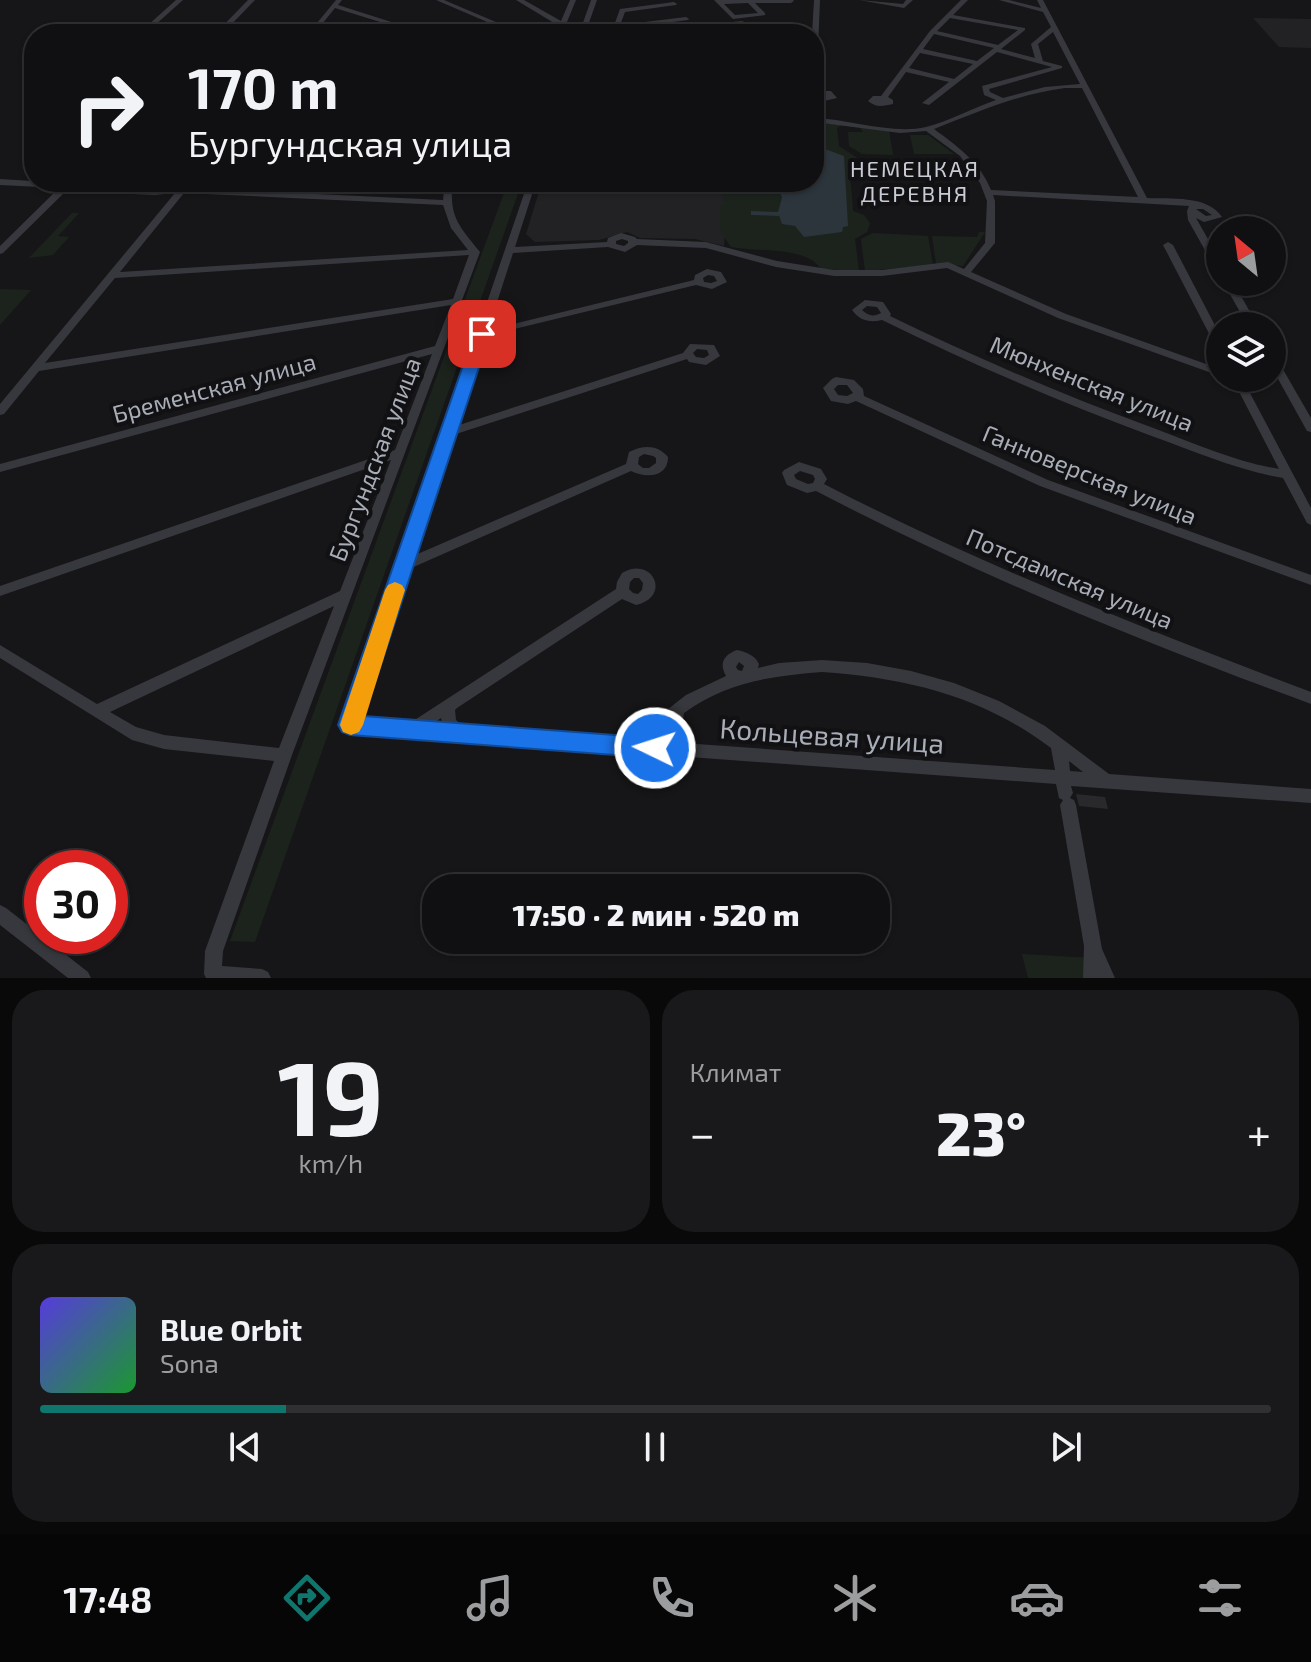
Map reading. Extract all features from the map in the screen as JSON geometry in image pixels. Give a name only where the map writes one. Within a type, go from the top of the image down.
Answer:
[{"type":"street","points":[[152,24],[180,0]]},
{"type":"street","points":[[228,24],[252,0]]},
{"type":"street","points":[[439,0],[497,24]]},
{"type":"street","points":[[519,0],[561,24]]},
{"type":"street","points":[[563,24],[573,0]]},
{"type":"street","points":[[586,24],[594,0]]},
{"type":"street","points":[[816,24],[817,0]]},
{"type":"street","points":[[862,0],[904,6],[910,0]]},
{"type":"street","points":[[873,125],[881,101],[903,69],[932,32],[965,0]]},
{"type":"street","points":[[1002,0],[1045,11]]},
{"type":"street","points":[[1040,0],[1144,200]]},
{"type":"street","points":[[718,1],[733,17],[763,14],[749,1]]},
{"type":"street","points":[[718,1],[791,1]]},
{"type":"street","points":[[617,24],[622,10],[672,2],[690,24]]},
{"type":"street","points":[[319,24],[337,3],[397,24]]},
{"type":"street","points":[[926,103],[1023,29],[948,16]]},
{"type":"street","points":[[654,24],[686,19]]},
{"type":"street","points":[[743,24],[757,22]]},
{"type":"street","points":[[1040,62],[1034,44],[1054,28]]},
{"type":"street","points":[[932,32],[1077,72]]},
{"type":"street","points":[[917,50],[979,63]]},
{"type":"street","points":[[1004,101],[987,93],[985,88],[1060,67]]},
{"type":"street","points":[[903,69],[955,81]]},
{"type":"street","points":[[824,120],[913,132],[1004,101],[1053,88],[1085,86]]},
{"type":"street","points":[[824,97],[829,120]]},
{"type":"street","points":[[928,129],[963,154],[989,196],[990,243],[965,273]]},
{"type":"street","points":[[0,182],[24,183]]},
{"type":"street","points":[[0,251],[59,192]]},
{"type":"street","points":[[0,411],[180,192]]},
{"type":"street","points":[[277,192],[445,203]]},
{"type":"street","points":[[447,192],[445,203],[457,230],[475,252]]},
{"type":"street","points":[[403,566],[529,192]]},
{"type":"street","points":[[989,196],[1144,200],[1203,206],[1215,210],[1214,216]]},
{"type":"street","points":[[989,196],[1167,206],[1207,216]]},
{"type":"street","points":[[1191,211],[1203,206]]},
{"type":"street","points":[[1191,211],[1206,244]]},
{"type":"street","points":[[1196,227],[1206,222]]},
{"type":"street","points":[[0,237],[13,238]]},
{"type":"street","points":[[510,250],[611,244],[625,249],[634,242],[706,245],[753,259],[834,273],[882,273],[948,265],[1062,316],[1206,368]]},
{"type":"street","points":[[1168,245],[1206,318]]},
{"type":"street","points":[[112,275],[475,252]]},
{"type":"street","name":"Бургундская улица","points":[[234,977],[213,974],[214,951],[284,755],[475,252]]},
{"type":"street","points":[[482,334],[698,282]]},
{"type":"street","points":[[36,368],[457,301]]},
{"type":"street","name":"Мюнхенская улица","points":[[884,317],[994,369],[1119,420],[1260,471],[1289,475]]},
{"type":"street","name":"Бременская улица","points":[[0,468],[440,348]]},
{"type":"street","points":[[449,432],[688,355]]},
{"type":"street","points":[[1286,384],[1311,428]]},
{"type":"street","points":[[1245,392],[1311,520]]},
{"type":"street","name":"Ганноверская улица","points":[[857,397],[1044,483],[1311,580]]},
{"type":"street","points":[[0,591],[400,452]]},
{"type":"street","points":[[403,566],[632,466]]},
{"type":"street","name":"Потсдамская улица","points":[[817,486],[985,568],[1178,648],[1311,698]]},
{"type":"street","name":"Кольцевая улица","points":[[403,566],[350,725],[700,751],[1065,792],[1108,782],[1311,796]]},
{"type":"street","points":[[411,730],[622,592]]},
{"type":"street","points":[[97,711],[346,594]]},
{"type":"street","points":[[0,651],[132,733],[164,742],[284,755]]},
{"type":"street","points":[[632,746],[701,693],[745,678],[822,666],[858,667],[921,678],[989,702],[1030,724],[1108,782]]},
{"type":"street","points":[[453,702],[448,709],[449,723],[462,734]]},
{"type":"street","points":[[677,710],[673,734],[683,745],[700,751]]},
{"type":"street","points":[[1058,745],[1093,946],[1106,978]]},
{"type":"street","points":[[0,914],[82,978]]},
{"type":"street","points":[[1092,978],[1093,946]]},
{"type":"street","points":[[234,977],[262,978]]},
{"type":"shaded area","points":[[1253,18],[1311,19],[1311,48],[1279,47]]},
{"type":"shaded area","points":[[824,123],[842,125],[837,128],[839,146],[856,157],[856,168],[850,173],[853,211],[864,215],[870,223],[867,232],[855,239],[859,271],[821,269],[814,262],[793,253],[731,247],[720,231],[720,207],[725,203],[721,192],[824,192]]},
{"type":"shaded area","points":[[859,126],[889,130],[893,155],[862,154],[849,146],[848,132],[863,132]]},
{"type":"shaded area","points":[[910,135],[928,135],[954,154],[914,154]]},
{"type":"shaded area","points":[[824,149],[844,156],[848,226],[843,227],[842,232],[804,237],[795,226],[782,224],[778,212],[782,198],[780,192],[824,192]]},
{"type":"shaded area","points":[[504,192],[518,192],[255,942],[230,941]]},
{"type":"shaded area","points":[[539,192],[727,192],[724,246],[695,239],[640,238],[627,232],[599,240],[535,242],[526,234]]},
{"type":"shaded area","points":[[72,213],[79,213],[58,236],[69,237],[53,255],[29,258]]},
{"type":"shaded area","points":[[979,232],[985,232],[963,266],[936,264],[932,236],[977,237]]},
{"type":"shaded area","points":[[873,233],[928,236],[933,265],[865,271],[861,239]]},
{"type":"shaded area","points":[[0,289],[31,290],[0,325]]},
{"type":"shaded area","points":[[1022,954],[1092,958],[1086,978],[1028,978]]},
{"type":"building","points":[[1076,794],[1105,797],[1108,809],[1079,806]]},
{"type":"waterway","points":[[754,213],[778,214]]},
{"type":"slow traffic","points":[[351,725],[395,590]]},
{"type":"district","name":"НЕМЕЦКАЯ ДЕРЕВНЯ","points":[[915,180]]},
{"type":"route","points":[[482,334],[350,725],[655,748]]}]
